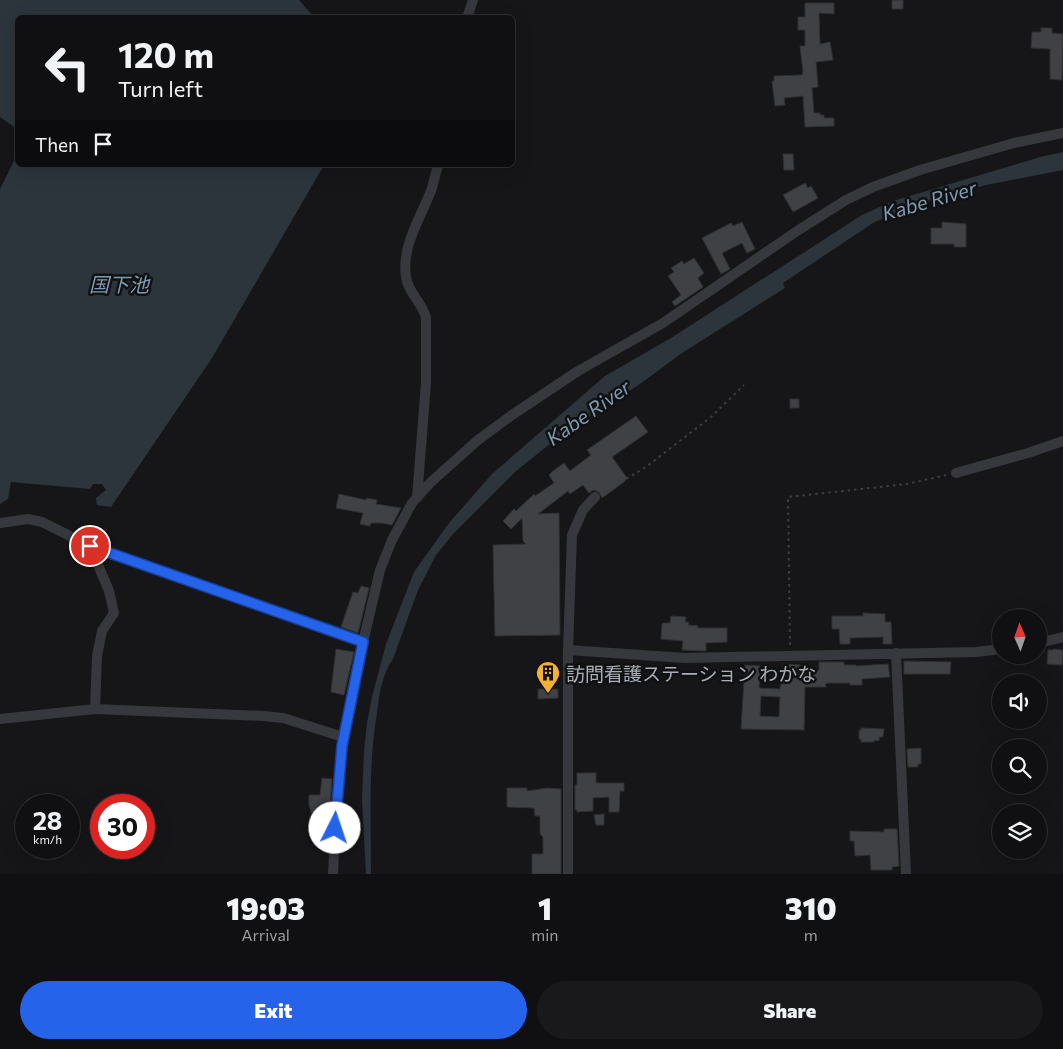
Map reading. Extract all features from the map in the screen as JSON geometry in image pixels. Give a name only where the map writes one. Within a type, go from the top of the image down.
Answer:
[{"type":"street","points":[[468,15],[474,0]]},
{"type":"street","points":[[333,874],[336,812],[343,737],[380,570],[392,540],[412,503],[431,482],[478,440],[512,415],[578,371],[663,323],[789,236],[846,200],[873,187],[920,170],[1014,143],[1063,133]]},
{"type":"street","points":[[417,498],[426,383],[426,318],[424,310],[408,286],[406,254],[410,238],[432,187],[437,167]]},
{"type":"street","points":[[956,473],[1063,441]]},
{"type":"street","points":[[568,874],[568,650],[572,535],[583,510],[595,498]]},
{"type":"street","points":[[0,523],[28,519],[42,522],[90,546],[363,642]]},
{"type":"street","points":[[90,546],[109,591],[114,613],[102,631],[97,656],[95,709]]},
{"type":"street","points":[[1048,641],[1063,637]]},
{"type":"street","points":[[568,650],[685,658],[976,652],[992,650]]},
{"type":"street","points":[[896,653],[906,874]]},
{"type":"street","points":[[0,718],[95,709],[264,716],[283,718],[343,737]]},
{"type":"path","points":[[595,498],[646,467],[711,417],[744,385]]},
{"type":"path","points":[[790,656],[788,497],[907,484],[956,473]]},
{"type":"water","points":[[0,0],[299,0],[312,15],[15,15],[15,128],[0,117]]},
{"type":"water","name":"Kabe River","points":[[1063,152],[1063,170],[986,185],[907,207],[873,223],[783,283],[785,288],[682,353],[640,384],[551,443],[515,472],[453,534],[436,555],[418,590],[382,685],[372,753],[371,874],[366,874],[362,800],[364,751],[372,697],[386,644],[414,572],[449,523],[492,474],[605,376],[671,338],[862,215],[893,201]]},
{"type":"water","name":"国下池","points":[[15,159],[15,167],[323,167],[212,358],[111,507],[97,505],[96,498],[106,490],[102,484],[93,484],[90,489],[11,482],[8,499],[0,504],[0,189]]},
{"type":"building","points":[[892,0],[903,0],[903,9],[892,9]]},
{"type":"building","points":[[805,3],[834,3],[834,14],[819,13],[820,44],[830,42],[833,60],[816,62],[818,87],[812,88],[814,113],[824,115],[824,118],[834,118],[834,126],[805,127],[803,96],[784,98],[785,105],[775,106],[772,81],[774,81],[774,76],[802,75],[803,72],[800,46],[805,46],[805,30],[798,30],[798,17],[805,17]]},
{"type":"building","points":[[1041,28],[1052,28],[1052,33],[1063,34],[1062,80],[1050,79],[1050,49],[1031,48],[1032,32],[1041,32]]},
{"type":"building","points":[[783,154],[793,154],[794,170],[784,170]]},
{"type":"building","points":[[805,183],[808,188],[811,186],[818,198],[793,212],[783,195]]},
{"type":"building","points":[[742,222],[755,249],[747,253],[742,243],[722,253],[730,269],[721,274],[702,238],[731,223],[733,226]]},
{"type":"building","points":[[942,222],[966,224],[966,247],[954,247],[954,244],[931,244],[931,228],[942,228]]},
{"type":"building","points":[[694,258],[704,273],[698,278],[703,287],[675,306],[672,302],[681,295],[668,276],[674,272],[671,268],[682,261],[684,264]]},
{"type":"building","points":[[790,399],[799,399],[799,408],[790,408]]},
{"type":"building","points":[[636,416],[648,432],[612,457],[627,478],[624,482],[602,498],[599,492],[593,490],[589,493],[583,485],[570,494],[568,491],[538,514],[559,513],[560,635],[495,636],[493,545],[526,544],[523,541],[522,518],[511,529],[503,521],[514,509],[516,511],[534,494],[535,496],[554,483],[549,475],[553,471],[564,463],[570,471],[591,455],[587,450]]},
{"type":"building","points":[[339,494],[366,500],[367,498],[377,500],[376,504],[401,508],[392,525],[371,523],[370,526],[360,524],[363,513],[336,508]]},
{"type":"building","points":[[361,586],[369,588],[358,633],[341,627],[353,592],[358,593]]},
{"type":"building","points":[[863,613],[885,614],[885,622],[891,622],[892,644],[883,644],[883,637],[850,638],[850,644],[840,644],[839,629],[832,629],[832,616],[863,616]]},
{"type":"building","points":[[671,616],[686,617],[685,622],[689,622],[688,625],[698,626],[698,628],[727,628],[727,642],[706,643],[706,651],[682,650],[683,641],[661,639],[662,624],[670,623]]},
{"type":"building","points":[[336,649],[354,652],[344,695],[331,692]]},
{"type":"building","points":[[1048,650],[1063,650],[1062,665],[1047,664]]},
{"type":"building","points":[[904,661],[951,662],[950,674],[904,674]]},
{"type":"building","points":[[819,662],[844,662],[844,665],[856,666],[888,664],[890,677],[862,679],[862,685],[828,683],[825,684],[826,687],[805,687],[804,730],[741,729],[745,665],[760,666],[759,688],[780,689],[783,664],[800,665],[800,671],[819,670]],"holes":[[[761,696],[780,697],[779,717],[760,716]]]},
{"type":"building","name":"訪問看護ステーション わかな","points":[[538,689],[558,689],[558,698],[538,699]]},
{"type":"building","points":[[861,728],[884,729],[883,737],[879,737],[879,741],[861,742],[859,730],[861,731]]},
{"type":"building","points":[[921,748],[921,764],[918,764],[918,767],[908,767],[907,749]]},
{"type":"building","points":[[577,773],[596,773],[596,783],[624,783],[624,791],[620,791],[619,812],[609,812],[609,797],[593,798],[593,811],[577,812],[575,810],[575,785],[577,785]]},
{"type":"building","points":[[322,778],[332,779],[328,835],[315,834],[309,805],[309,795],[320,795]]},
{"type":"building","points":[[507,788],[527,788],[527,791],[547,788],[561,789],[561,874],[532,874],[532,854],[543,854],[540,816],[535,816],[534,808],[507,807]]},
{"type":"building","points":[[604,814],[604,825],[596,825],[594,815]]},
{"type":"building","points":[[884,829],[897,829],[899,866],[892,867],[892,870],[871,870],[870,855],[855,856],[854,841],[850,841],[850,831],[884,832]]},
{"type":"place","name":"訪問看護ステーション わかな","points":[[548,694]]},
{"type":"route","points":[[90,546],[363,642],[342,746],[335,828]]}]
